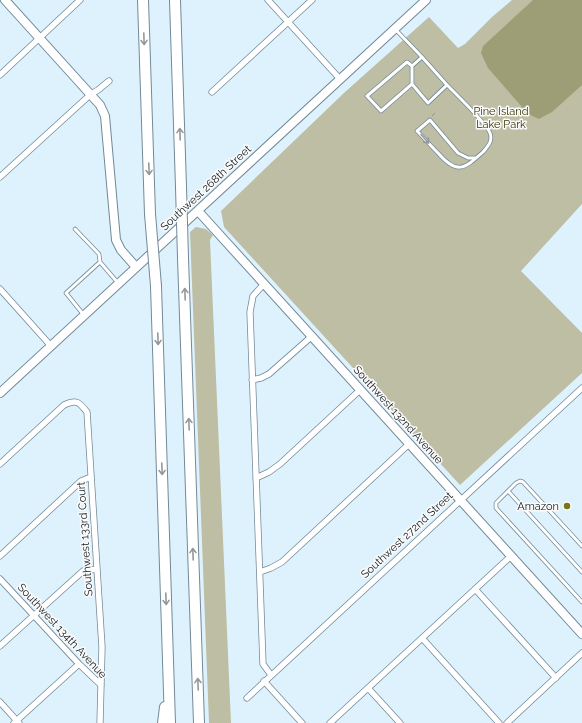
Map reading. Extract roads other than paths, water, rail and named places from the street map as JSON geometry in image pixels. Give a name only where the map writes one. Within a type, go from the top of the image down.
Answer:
[{"type":"highway","points":[[143,0],[150,214],[156,286],[170,723]]},
{"type":"highway","points":[[175,0],[199,723]]},
{"type":"highway","points":[[163,723],[169,677]]},
{"type":"street","points":[[4,0],[100,105],[105,116],[116,240],[121,250],[136,267]]},
{"type":"street","points":[[0,75],[80,0]]},
{"type":"street","points":[[268,0],[340,79]]},
{"type":"street","points":[[212,92],[312,0]]},
{"type":"street","name":"Southwest 268th Street","points":[[0,393],[426,0]]},
{"type":"street","points":[[0,177],[90,94],[98,90],[109,81]]},
{"type":"street","name":"Southwest 132nd Avenue","points":[[198,211],[582,634]]},
{"type":"street","points":[[264,284],[255,294],[250,309],[263,664],[271,675]]},
{"type":"street","points":[[0,289],[51,346]]},
{"type":"street","points":[[252,380],[262,378],[269,374],[311,336]]},
{"type":"street","name":"Southwest 272nd Street","points":[[247,698],[582,388]]},
{"type":"street","points":[[256,478],[269,472],[280,464],[360,390]]},
{"type":"street","name":"Southwest 133rd Court","points":[[0,464],[64,405],[72,401],[78,402],[87,412],[102,647],[101,685]]},
{"type":"street","points":[[260,572],[271,568],[285,558],[409,444]]},
{"type":"street","points":[[0,556],[81,481],[91,477]]},
{"type":"street","points":[[330,723],[511,556]]},
{"type":"street","points":[[0,646],[83,571],[97,568]]},
{"type":"street","name":"Southwest 134th Avenue","points":[[0,579],[79,664],[101,685],[100,723]]},
{"type":"street","points":[[475,589],[556,678]]},
{"type":"street","points":[[422,638],[499,723]]},
{"type":"street","points":[[507,723],[582,654]]},
{"type":"street","points":[[0,702],[17,722],[79,664]]},
{"type":"street","points":[[264,681],[302,723]]},
{"type":"street","points":[[368,688],[400,723]]},
{"type":"lane","points":[[395,29],[487,128],[490,132],[490,142],[476,158],[464,166],[457,167],[448,165],[417,131],[430,120],[458,152],[468,158],[476,158]]},
{"type":"lane","points":[[422,57],[412,66],[412,84],[428,102],[447,85]]},
{"type":"lane","points":[[412,66],[407,62],[367,96],[382,111],[412,84]]},
{"type":"lane","points":[[75,229],[99,254],[100,262],[118,284]]},
{"type":"lane","points":[[84,315],[66,293],[100,262]]},
{"type":"lane","points":[[582,546],[523,482],[520,481],[516,483],[497,501],[495,506],[496,508],[582,602]]},
{"type":"lane","points":[[508,491],[582,572]]},
{"type":"place","name":"Amazon","points":[[567,506]]},
{"type":"park label","name":"Pine Island Lake Park","points":[[501,117]]}]
